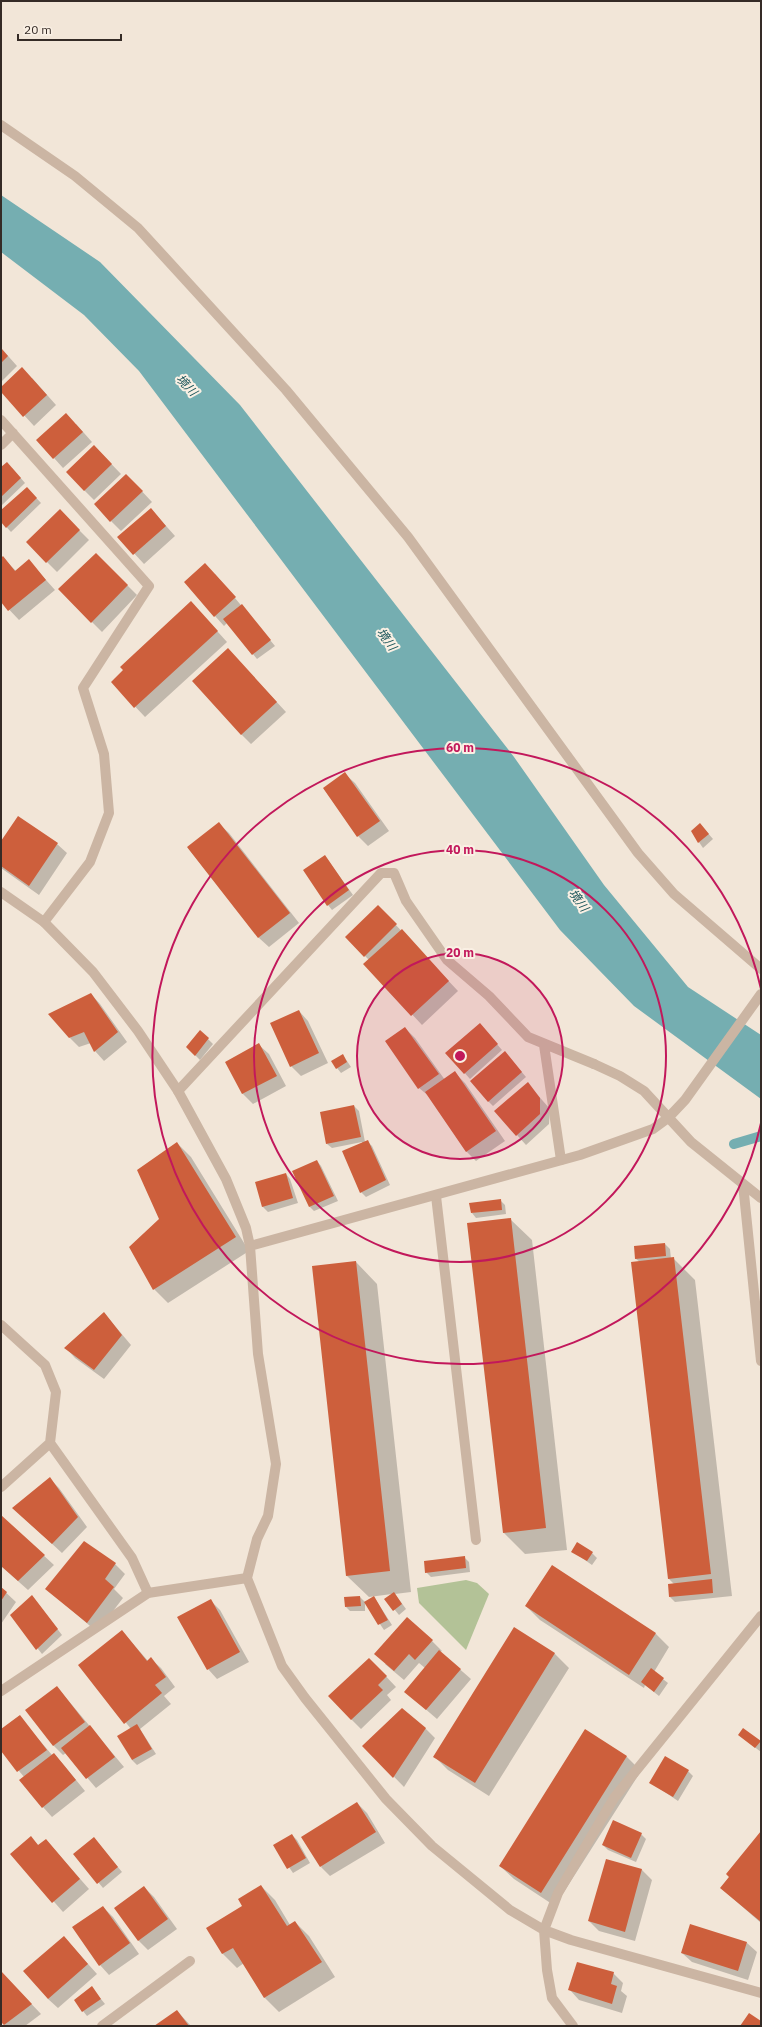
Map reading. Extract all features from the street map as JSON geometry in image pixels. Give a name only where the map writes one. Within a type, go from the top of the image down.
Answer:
[{"type":"street","points":[[1,124],[75,176],[138,228],[286,390],[408,537],[638,853],[674,894],[761,969]]},
{"type":"street","points":[[1,420],[149,586],[83,688],[104,754],[109,814],[90,862],[44,922]]},
{"type":"street","points":[[1,445],[13,433]]},
{"type":"street","points":[[178,1091],[381,873],[394,872],[406,901],[446,960],[489,996],[528,1037],[544,1045],[594,1064],[644,1091],[691,1142],[761,1198]]},
{"type":"street","points":[[1,892],[44,922],[93,972],[138,1031],[178,1091],[226,1179],[246,1228],[250,1246],[258,1354],[276,1464],[268,1516],[257,1539],[247,1578],[282,1666],[305,1698],[386,1798],[432,1846],[510,1910],[544,1930],[761,1993]]},
{"type":"street","points":[[250,1246],[436,1196],[561,1160],[653,1129],[668,1118],[685,1100],[761,994]]},
{"type":"street","points":[[544,1045],[561,1160]]},
{"type":"street","points":[[743,1184],[761,1361]]},
{"type":"street","points":[[436,1196],[476,1540]]},
{"type":"street","points":[[1,1325],[45,1365],[56,1392],[50,1443],[1,1488]]},
{"type":"street","points":[[50,1443],[132,1558],[148,1593]]},
{"type":"street","points":[[1,1691],[148,1593],[247,1578]]},
{"type":"street","points":[[573,2026],[552,1998],[544,1930],[558,1893],[614,1798],[761,1616]]},
{"type":"street","points":[[102,2026],[190,1961]]},
{"type":"green space","points":[[466,1580],[477,1583],[489,1594],[466,1650],[419,1603],[417,1588]]},
{"type":"water","name":"境川","points":[[1,195],[100,262],[240,405],[514,757],[604,885],[688,987],[761,1035],[761,1099],[634,1006],[560,930],[139,371],[84,315],[1,252]]},
{"type":"building","points":[[1,348],[8,356],[1,363]]},
{"type":"building","points":[[22,367],[47,395],[23,417],[1,392],[1,387]]},
{"type":"building","points":[[66,413],[83,432],[53,459],[36,440]]},
{"type":"building","points":[[94,445],[112,464],[84,491],[66,472]]},
{"type":"building","points":[[7,462],[21,478],[1,497],[1,467]]},
{"type":"building","points":[[126,474],[143,491],[110,522],[94,504]]},
{"type":"building","points":[[27,487],[37,498],[6,528],[1,522],[1,510]]},
{"type":"building","points":[[151,508],[166,526],[133,555],[117,537]]},
{"type":"building","points":[[60,509],[80,530],[46,563],[26,542]]},
{"type":"building","points":[[96,553],[128,585],[91,623],[58,589]]},
{"type":"building","points":[[3,556],[15,571],[29,559],[46,580],[8,611],[1,602],[1,558]]},
{"type":"building","points":[[205,563],[236,597],[214,617],[184,582]]},
{"type":"building","points":[[191,601],[218,631],[134,708],[111,682],[123,670],[120,667]]},
{"type":"building","points":[[242,604],[271,640],[252,655],[223,619]]},
{"type":"building","points":[[228,648],[277,702],[241,735],[192,681]]},
{"type":"building","points":[[345,772],[380,821],[357,837],[323,788]]},
{"type":"building","points":[[18,816],[58,843],[29,886],[1,866],[1,841]]},
{"type":"building","points":[[219,822],[290,913],[258,938],[187,847]]},
{"type":"building","points":[[700,823],[709,834],[698,843],[691,831]]},
{"type":"building","points":[[325,855],[349,890],[327,906],[303,870]]},
{"type":"building","points":[[378,905],[397,924],[364,957],[345,937]]},
{"type":"building","points":[[402,929],[449,981],[411,1016],[363,964]]},
{"type":"building","points":[[91,993],[118,1032],[94,1052],[84,1032],[69,1038],[48,1014]]},
{"type":"building","points":[[299,1010],[319,1053],[290,1067],[270,1023]]},
{"type":"building","points":[[480,1023],[498,1044],[464,1074],[445,1053]]},
{"type":"building","points":[[405,1027],[439,1074],[418,1089],[385,1041]]},
{"type":"building","points":[[200,1030],[209,1038],[195,1056],[186,1047]]},
{"type":"building","points":[[259,1043],[277,1076],[242,1094],[225,1062]]},
{"type":"building","points":[[505,1051],[522,1072],[488,1102],[470,1081]]},
{"type":"building","points":[[343,1054],[347,1062],[336,1069],[331,1061]]},
{"type":"building","points":[[455,1071],[496,1131],[466,1152],[425,1092]]},
{"type":"building","points":[[528,1082],[540,1098],[540,1114],[516,1136],[494,1111]]},
{"type":"building","points":[[354,1105],[361,1137],[326,1144],[320,1112]]},
{"type":"building","points":[[368,1140],[386,1180],[360,1193],[342,1151]]},
{"type":"building","points":[[177,1142],[236,1237],[153,1290],[129,1247],[159,1219],[137,1170]]},
{"type":"building","points":[[317,1160],[334,1196],[309,1207],[292,1171]]},
{"type":"building","points":[[286,1173],[293,1198],[262,1207],[255,1182]]},
{"type":"building","points":[[501,1199],[502,1210],[471,1213],[469,1203]]},
{"type":"building","points":[[511,1218],[546,1528],[503,1533],[467,1223]]},
{"type":"building","points":[[665,1243],[666,1256],[635,1259],[634,1246]]},
{"type":"building","points":[[674,1257],[711,1574],[668,1579],[631,1262]]},
{"type":"building","points":[[356,1261],[390,1571],[346,1576],[312,1266]]},
{"type":"building","points":[[104,1312],[122,1335],[94,1370],[64,1348]]},
{"type":"building","points":[[50,1477],[78,1517],[52,1544],[12,1508]]},
{"type":"building","points":[[1,1515],[45,1555],[18,1581],[1,1566]]},
{"type":"building","points":[[84,1541],[116,1563],[105,1579],[114,1587],[87,1623],[45,1589]]},
{"type":"building","points":[[577,1542],[593,1552],[587,1561],[571,1552]]},
{"type":"building","points":[[465,1556],[466,1568],[425,1573],[424,1561]]},
{"type":"building","points":[[552,1565],[656,1633],[629,1675],[525,1606]]},
{"type":"building","points":[[712,1579],[713,1593],[669,1597],[668,1584]]},
{"type":"building","points":[[1,1587],[7,1592],[1,1601]]},
{"type":"building","points":[[394,1592],[402,1604],[393,1611],[384,1599]]},
{"type":"building","points":[[32,1595],[58,1629],[36,1650],[10,1615]]},
{"type":"building","points":[[360,1596],[361,1606],[345,1607],[344,1597]]},
{"type":"building","points":[[374,1596],[388,1620],[378,1625],[364,1602]]},
{"type":"building","points":[[211,1599],[240,1652],[207,1670],[177,1617]]},
{"type":"building","points":[[407,1617],[433,1640],[415,1660],[409,1654],[394,1671],[374,1654]]},
{"type":"building","points":[[514,1627],[555,1653],[475,1783],[433,1757]]},
{"type":"building","points":[[122,1630],[147,1661],[151,1657],[166,1677],[155,1685],[162,1693],[124,1724],[78,1665]]},
{"type":"building","points":[[439,1650],[461,1669],[426,1710],[404,1692]]},
{"type":"building","points":[[369,1658],[387,1676],[378,1685],[383,1690],[351,1720],[328,1696]]},
{"type":"building","points":[[651,1668],[664,1678],[654,1692],[641,1682]]},
{"type":"building","points":[[57,1686],[85,1722],[53,1746],[25,1710]]},
{"type":"building","points":[[402,1708],[426,1728],[393,1778],[362,1746]]},
{"type":"building","points":[[20,1715],[47,1750],[17,1772],[1,1751],[1,1729]]},
{"type":"building","points":[[137,1724],[152,1749],[132,1760],[117,1736]]},
{"type":"building","points":[[90,1725],[115,1757],[86,1779],[61,1748]]},
{"type":"building","points":[[743,1728],[761,1741],[755,1748],[738,1735]]},
{"type":"building","points":[[585,1729],[627,1756],[541,1893],[499,1866]]},
{"type":"building","points":[[54,1753],[76,1780],[42,1808],[19,1780]]},
{"type":"building","points":[[665,1756],[689,1770],[673,1797],[649,1783]]},
{"type":"building","points":[[357,1802],[376,1832],[320,1867],[301,1837]]},
{"type":"building","points":[[613,1820],[642,1833],[631,1858],[602,1845]]},
{"type":"building","points":[[761,1831],[761,1922],[720,1888],[729,1877],[726,1874]]},
{"type":"building","points":[[292,1834],[306,1858],[287,1869],[273,1845]]},
{"type":"building","points":[[31,1836],[38,1845],[46,1839],[80,1879],[52,1903],[10,1854]]},
{"type":"building","points":[[94,1837],[118,1867],[97,1884],[73,1854]]},
{"type":"building","points":[[606,1859],[642,1869],[625,1932],[588,1921]]},
{"type":"building","points":[[261,1885],[287,1926],[295,1921],[322,1962],[264,1998],[233,1948],[222,1954],[206,1928],[242,1906],[238,1899]]},
{"type":"building","points":[[144,1886],[168,1919],[138,1941],[114,1908]]},
{"type":"building","points":[[103,1906],[130,1943],[99,1966],[72,1927]]},
{"type":"building","points":[[690,1924],[747,1942],[738,1971],[681,1953]]},
{"type":"building","points":[[64,1936],[88,1964],[48,1999],[23,1971]]},
{"type":"building","points":[[577,1962],[614,1972],[611,1984],[617,1986],[612,2004],[568,1990]]},
{"type":"building","points":[[1,1971],[32,2004],[4,2025],[1,2022]]},
{"type":"building","points":[[92,1986],[101,1999],[82,2012],[74,2000]]},
{"type":"building","points":[[177,2010],[189,2026],[154,2026]]},
{"type":"building","points":[[749,2013],[761,2021],[761,2026],[740,2026]]},
{"type":"waterway","points":[[734,1144],[761,1136]]}]
